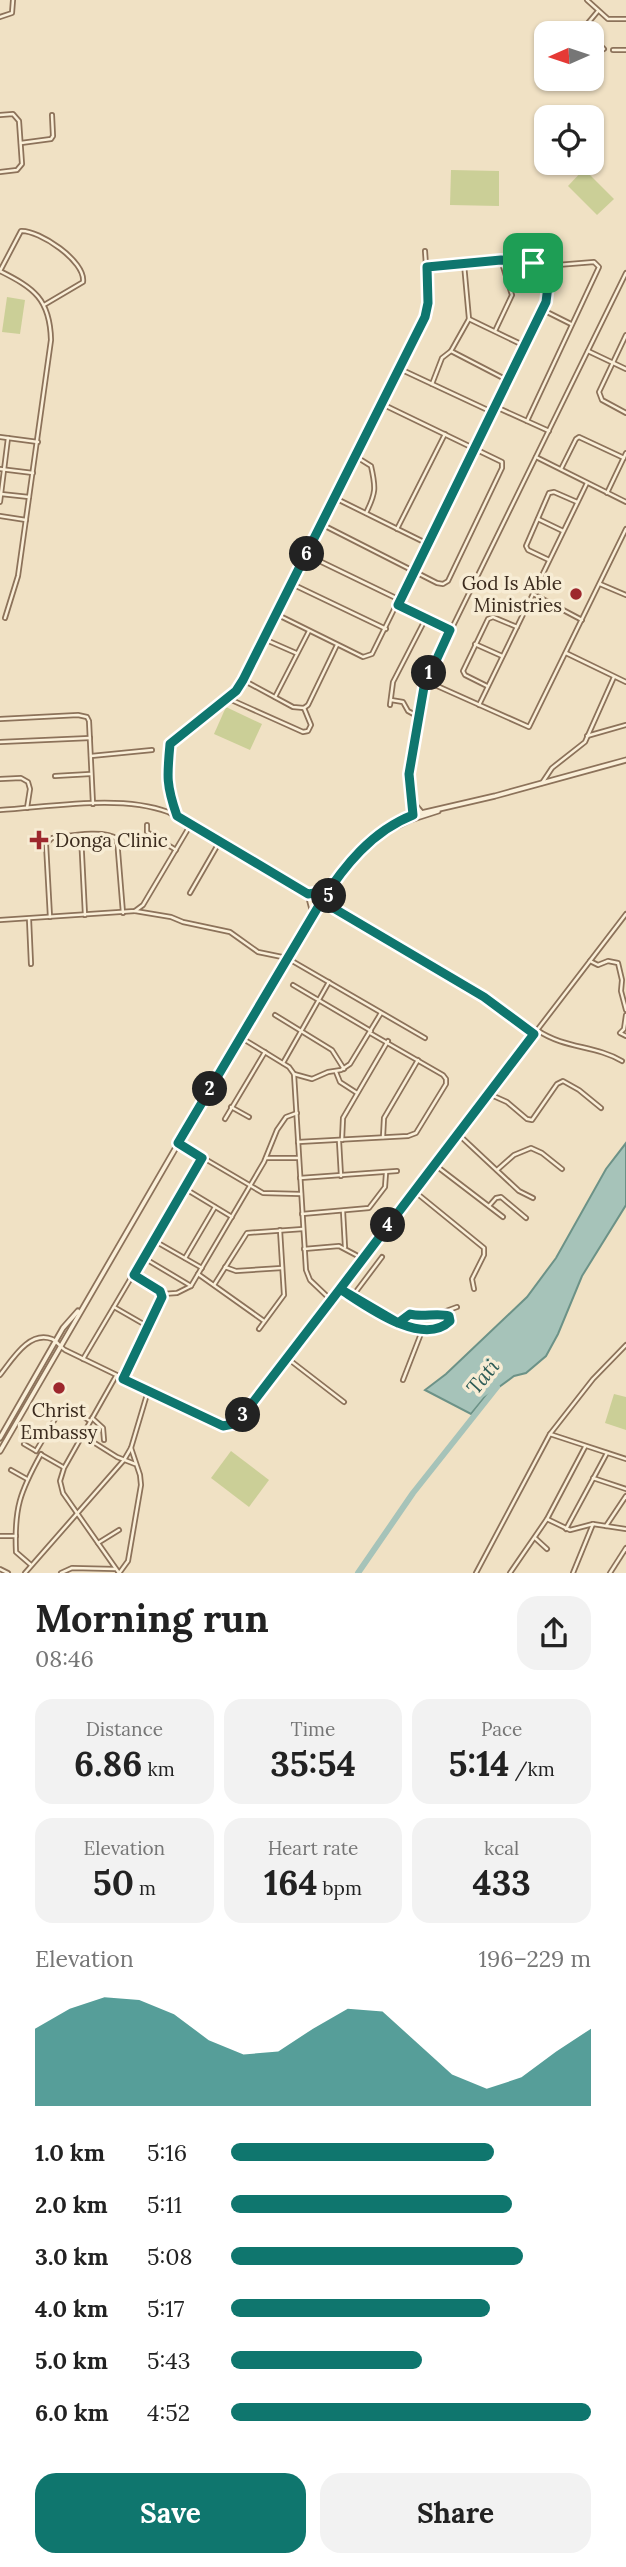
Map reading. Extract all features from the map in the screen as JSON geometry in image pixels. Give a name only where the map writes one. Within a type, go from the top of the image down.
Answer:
[{"type":"street","points":[[0,17],[12,13],[13,0]]},
{"type":"street","points":[[587,0],[610,20],[625,19]]},
{"type":"street","points":[[590,21],[598,12]]},
{"type":"street","points":[[613,51],[626,50]]},
{"type":"street","points":[[0,115],[13,114],[17,117],[21,143],[20,168],[0,172]]},
{"type":"street","points":[[21,143],[51,139],[52,115]]},
{"type":"street","points":[[5,618],[18,576],[51,340],[51,324],[44,305],[34,290],[0,271],[18,233],[23,230],[50,242],[66,253],[83,274],[83,282],[44,305]]},
{"type":"street","points":[[177,816],[167,787],[166,769],[170,744],[238,689],[243,680],[427,310],[425,251]]},
{"type":"street","points":[[427,267],[501,260],[544,266],[594,262],[599,265],[599,271],[527,421]]},
{"type":"street","points":[[495,331],[512,295],[501,260]]},
{"type":"street","points":[[432,384],[442,358],[451,351],[469,319],[464,264]]},
{"type":"street","points":[[276,614],[363,657],[369,657],[386,629],[543,310],[548,292],[544,266]]},
{"type":"street","points":[[413,817],[409,774],[426,681],[626,273]]},
{"type":"street","points":[[543,310],[572,324]]},
{"type":"street","points":[[469,319],[525,346]]},
{"type":"street","points":[[626,335],[599,390],[600,397],[626,413]]},
{"type":"street","points":[[451,351],[508,380]]},
{"type":"street","points":[[587,351],[626,369]]},
{"type":"street","points":[[400,369],[493,413]]},
{"type":"street","points":[[322,524],[439,584],[448,581],[503,466],[500,460],[382,404]]},
{"type":"street","points":[[496,407],[549,431]]},
{"type":"street","points":[[397,529],[445,434]]},
{"type":"street","points":[[0,436],[38,442]]},
{"type":"street","points":[[561,469],[579,437],[624,458]]},
{"type":"street","points":[[0,502],[2,469],[8,438]]},
{"type":"street","points":[[607,493],[626,453]]},
{"type":"street","points":[[355,456],[371,466],[375,495],[366,513]]},
{"type":"street","points":[[536,457],[626,502]]},
{"type":"street","points":[[2,469],[33,473]]},
{"type":"street","points":[[479,705],[587,483]]},
{"type":"street","points":[[550,560],[526,547],[551,492],[578,502]]},
{"type":"street","points":[[1,494],[29,497]]},
{"type":"street","points":[[335,498],[428,544]]},
{"type":"street","points":[[0,516],[26,520]]},
{"type":"street","points":[[538,519],[563,532]]},
{"type":"street","points":[[426,681],[529,727],[626,529]]},
{"type":"street","points":[[307,555],[450,630]]},
{"type":"street","points":[[292,584],[386,629]]},
{"type":"street","points":[[599,584],[626,595]]},
{"type":"street","points":[[533,594],[582,620]]},
{"type":"street","points":[[488,686],[463,672],[475,644],[489,617],[517,627]]},
{"type":"street","points":[[390,705],[395,677],[426,618]]},
{"type":"street","points":[[275,697],[309,631]]},
{"type":"street","points":[[264,639],[297,654]]},
{"type":"street","points":[[475,644],[502,656]]},
{"type":"street","points":[[243,680],[293,707],[304,708],[338,645]]},
{"type":"street","points":[[565,653],[626,682]]},
{"type":"street","points":[[542,783],[552,768],[580,747],[614,677]]},
{"type":"street","points":[[390,697],[392,702],[403,702],[408,711],[419,717]]},
{"type":"street","points":[[227,698],[306,732],[311,726],[304,708]]},
{"type":"street","points":[[0,719],[83,715],[89,720],[93,804]]},
{"type":"street","points":[[587,736],[626,725]]},
{"type":"street","points":[[0,742],[90,738]]},
{"type":"street","points":[[91,755],[152,750]]},
{"type":"street","points":[[0,1451],[58,1343],[63,1328],[82,1307],[287,958],[348,864],[378,835],[423,813],[626,760]]},
{"type":"street","points":[[55,776],[92,774]]},
{"type":"street","points":[[0,779],[18,778],[28,782],[30,789],[27,809]]},
{"type":"street","points":[[411,800],[423,813]]},
{"type":"street","points":[[0,810],[93,804],[145,806],[177,816],[484,997],[534,1034]]},
{"type":"street","points":[[413,817],[456,805]]},
{"type":"street","points":[[135,911],[143,905],[191,824]]},
{"type":"street","points":[[146,825],[148,833],[176,850]]},
{"type":"street","points":[[50,918],[47,843],[52,838],[81,835],[109,834],[117,839],[123,913]]},
{"type":"street","points":[[81,835],[85,915]]},
{"type":"street","points":[[190,894],[219,841]]},
{"type":"street","points":[[308,894],[328,891]]},
{"type":"street","points":[[328,891],[329,902],[335,909]]},
{"type":"street","points":[[308,894],[315,913]]},
{"type":"street","points":[[315,913],[324,908],[335,909]]},
{"type":"street","points":[[0,920],[135,911],[224,930],[258,952],[287,958],[425,1038]]},
{"type":"street","points":[[0,1375],[32,1339],[41,1337],[58,1343],[65,1350],[116,1376],[218,1424],[229,1426],[237,1422],[626,914]]},
{"type":"street","points":[[29,919],[31,964]]},
{"type":"street","points":[[590,961],[598,965],[608,961],[618,963],[626,1013],[624,1029],[620,1032],[626,1037]]},
{"type":"street","points":[[284,1063],[329,982]]},
{"type":"street","points":[[293,985],[443,1074],[446,1079],[446,1084],[415,1135],[298,1142]]},
{"type":"street","points":[[240,1038],[284,1063],[294,1074],[312,1079],[344,1069],[353,1060],[381,1013]]},
{"type":"street","points":[[275,1015],[332,1050],[344,1069]]},
{"type":"street","points":[[537,1030],[556,1042],[607,1054],[622,1061]]},
{"type":"street","points":[[341,1176],[340,1140],[343,1118],[387,1041]]},
{"type":"street","points":[[225,1119],[265,1052]]},
{"type":"street","points":[[383,1137],[383,1118],[418,1060]]},
{"type":"street","points":[[336,1072],[340,1082],[357,1093]]},
{"type":"street","points":[[294,1074],[307,1276],[331,1300]]},
{"type":"street","points":[[489,1094],[499,1097],[532,1120],[557,1084],[563,1081],[592,1099],[601,1108]]},
{"type":"street","points":[[231,1107],[249,1117]]},
{"type":"street","points":[[134,1275],[162,1294],[177,1293],[191,1286],[251,1186],[283,1121],[297,1113]]},
{"type":"street","points":[[458,1134],[519,1191],[533,1198]]},
{"type":"street","points":[[178,1143],[267,1195],[301,1194]]},
{"type":"street","points":[[497,1170],[514,1155],[529,1149],[542,1153],[562,1168]]},
{"type":"street","points":[[83,1359],[202,1158]]},
{"type":"street","points":[[266,1158],[299,1158]]},
{"type":"street","points":[[435,1165],[503,1217]]},
{"type":"street","points":[[300,1178],[397,1171]]},
{"type":"street","points":[[302,1214],[369,1208],[386,1187],[386,1173]]},
{"type":"street","points":[[184,1188],[232,1217]]},
{"type":"street","points":[[414,1191],[484,1248],[484,1255],[472,1279],[474,1289]]},
{"type":"street","points":[[489,1206],[500,1197],[526,1218]]},
{"type":"street","points":[[185,1258],[215,1207]]},
{"type":"street","points":[[343,1212],[345,1248]]},
{"type":"street","points":[[214,1285],[247,1233],[303,1228]]},
{"type":"street","points":[[259,1329],[284,1295],[281,1230]]},
{"type":"street","points":[[153,1240],[202,1268]]},
{"type":"street","points":[[304,1248],[339,1246],[356,1255]]},
{"type":"street","points":[[352,1297],[382,1257]]},
{"type":"street","points":[[144,1258],[191,1286]]},
{"type":"street","points":[[225,1267],[236,1271],[282,1268]]},
{"type":"street","points":[[198,1274],[264,1322]]},
{"type":"street","points":[[340,1289],[398,1323],[422,1331],[438,1329],[447,1324],[450,1317],[439,1313]]},
{"type":"street","points":[[123,1379],[162,1294]]},
{"type":"street","points":[[114,1307],[148,1327]]},
{"type":"street","points":[[398,1323],[408,1314],[425,1316],[457,1307]]},
{"type":"street","points":[[403,1380],[422,1331]]},
{"type":"street","points":[[0,1438],[58,1343]]},
{"type":"street","points":[[476,1573],[550,1434],[593,1379],[626,1345]]},
{"type":"street","points":[[287,1358],[344,1402]]},
{"type":"street","points":[[116,1376],[64,1468],[61,1486],[120,1573],[128,1561],[141,1480],[131,1448]]},
{"type":"street","points":[[25,1573],[124,1460],[131,1448],[148,1391]]},
{"type":"street","points":[[31,1565],[16,1552],[19,1498],[61,1409],[68,1408],[103,1428],[104,1440]]},
{"type":"street","points":[[550,1434],[626,1459]]},
{"type":"street","points":[[82,1436],[136,1464]]},
{"type":"street","points":[[24,1444],[64,1468]]},
{"type":"street","points":[[510,1573],[547,1519],[585,1447]]},
{"type":"street","points":[[566,1529],[607,1452]]},
{"type":"street","points":[[11,1471],[27,1479]]},
{"type":"street","points":[[593,1478],[626,1489]]},
{"type":"street","points":[[606,1526],[626,1496]]},
{"type":"street","points":[[547,1519],[566,1529],[574,1530],[593,1524],[626,1529]]},
{"type":"street","points":[[573,1573],[593,1524]]},
{"type":"street","points":[[98,1542],[119,1530]]},
{"type":"street","points":[[0,1536],[16,1536]]},
{"type":"street","points":[[535,1538],[547,1549]]},
{"type":"street","points":[[610,1573],[626,1548]]},
{"type":"street","points":[[61,1573],[72,1567],[111,1571],[116,1569]]},
{"type":"street","points":[[0,1569],[8,1573]]},
{"type":"green space","points":[[451,170],[499,171],[499,206],[450,205]]},
{"type":"green space","points":[[578,175],[590,175],[614,199],[597,215],[568,186]]},
{"type":"green space","points":[[7,297],[25,300],[20,334],[2,332]]},
{"type":"green space","points":[[226,707],[262,724],[250,750],[214,734]]},
{"type":"green space","points":[[614,1394],[626,1397],[626,1430],[605,1423]]},
{"type":"green space","points":[[231,1451],[269,1480],[249,1507],[211,1478]]},
{"type":"water","points":[[626,1143],[626,1205],[582,1276],[546,1356],[526,1373],[514,1376],[484,1398],[471,1414],[425,1390],[446,1374],[527,1297],[556,1258],[606,1169]]},
{"type":"waterway","name":"Tati","points":[[358,1573],[413,1493],[497,1387]]},
{"type":"place","name":"God Is Able Ministries","points":[[576,594]]},
{"type":"place","name":"Donga Clinic","points":[[39,840]]},
{"type":"place","name":"Christ Embassy","points":[[59,1388]]},
{"type":"route","points":[[533,263],[501,260],[427,267],[428,303],[425,317],[243,680],[236,691],[170,744],[166,769],[167,787],[177,816],[308,894],[328,891],[329,902],[335,909],[484,997],[534,1034],[340,1289],[368,1307],[398,1323],[415,1329],[440,1329],[450,1321],[449,1316],[439,1313],[425,1316],[410,1314],[398,1323],[340,1289],[244,1414],[237,1422],[223,1426],[123,1379],[162,1299],[160,1291],[134,1275],[202,1158],[178,1143],[321,902],[328,891],[341,872],[355,856],[387,828],[413,815],[409,774],[424,687],[450,630],[398,605],[546,302],[548,286],[544,266],[533,263]]}]
